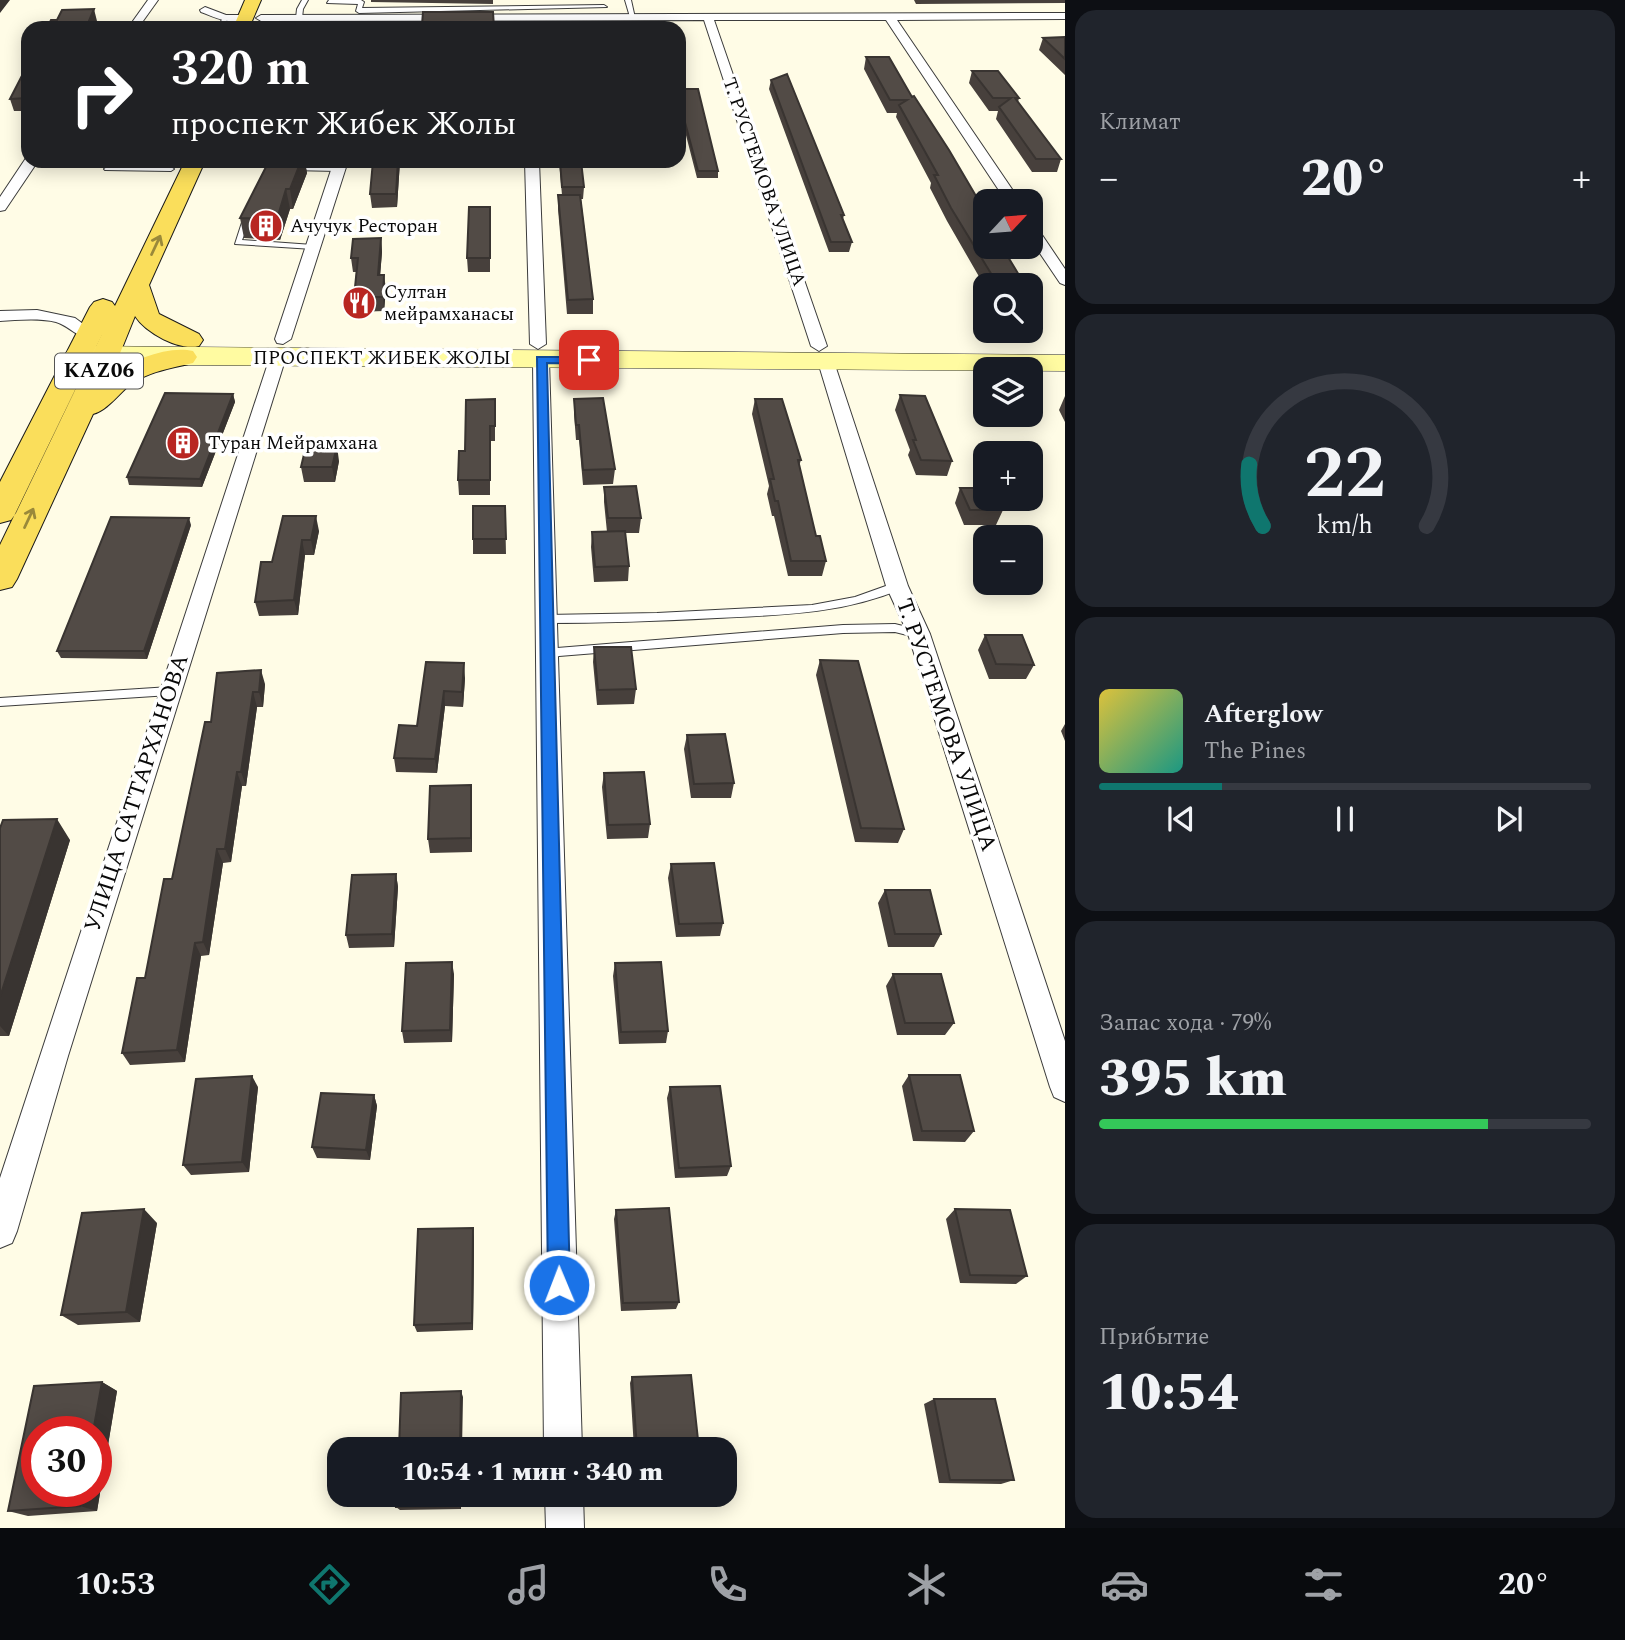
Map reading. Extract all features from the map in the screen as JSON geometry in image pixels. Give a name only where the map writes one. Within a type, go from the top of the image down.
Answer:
[{"type":"main road","points":[[251,21],[253,0]]},
{"type":"main road","points":[[252,21],[268,0]]},
{"type":"main road","name":"KАZ06","points":[[0,579],[58,437],[93,341],[178,168]]},
{"type":"main road","name":"KАZ06","points":[[0,513],[58,437],[93,341],[137,285],[179,168]]},
{"type":"main road","points":[[58,437],[111,384],[125,374],[187,349],[150,321],[144,313],[137,285]]},
{"type":"street","points":[[137,21],[153,0]]},
{"type":"street","points":[[205,10],[222,21]]},
{"type":"street","points":[[537,21],[606,12],[633,17],[1065,16]]},
{"type":"street","points":[[270,21],[358,14],[378,21]]},
{"type":"street","name":"Т. РУСТЕМОВА УЛИЦА","points":[[708,17],[898,586],[919,634],[1065,1087]]},
{"type":"street","points":[[890,17],[1005,189]]},
{"type":"street","points":[[0,207],[26,168]]},
{"type":"street","name":"УЛИЦА САТТАРХАНОВА","points":[[0,1231],[338,168]]},
{"type":"street","points":[[532,168],[546,619],[563,1437]]},
{"type":"street","points":[[1043,247],[1065,280]]},
{"type":"street","points":[[0,316],[59,316],[93,341]]},
{"type":"street","name":"ПРОСПЕКТ ЖИБЕК ЖОЛЫ","points":[[93,341],[187,349],[822,354],[1065,363]]},
{"type":"street","name":"ПРОСПЕКТ ЖИБЕК ЖОЛЫ","points":[[822,354],[1065,348]]},
{"type":"street","points":[[564,1507],[565,1528]]},
{"type":"lane","points":[[299,18],[305,0]]},
{"type":"lane","points":[[329,2],[361,2],[358,14],[606,12],[603,0]]},
{"type":"lane","points":[[628,0],[633,17]]},
{"type":"lane","points":[[107,169],[122,168]]},
{"type":"lane","points":[[283,169],[297,168]]},
{"type":"lane","points":[[256,199],[238,242],[313,247]]},
{"type":"lane","points":[[546,619],[609,620],[789,611],[871,599],[898,586]]},
{"type":"lane","points":[[546,657],[557,652],[843,629],[895,628],[919,634]]},
{"type":"lane","points":[[0,702],[170,691]]},
{"type":"building","points":[[94,9],[89,21],[50,21],[57,20],[62,10]]},
{"type":"building","points":[[423,12],[493,12],[494,21],[422,21]]},
{"type":"building","points":[[1065,37],[1065,59],[1043,38]]},
{"type":"building","points":[[866,57],[889,57],[973,191],[973,244],[951,208],[934,175],[938,175],[899,105],[907,100],[890,100]]},
{"type":"building","points":[[972,71],[998,71],[1061,159],[1036,159],[999,107],[1011,98],[993,98]]},
{"type":"building","points":[[787,74],[844,215],[841,215],[852,242],[831,242],[771,80]]},
{"type":"building","points":[[21,78],[21,98],[10,99]]},
{"type":"building","points":[[686,89],[698,89],[718,171],[698,171],[686,126]]},
{"type":"building","points":[[265,168],[298,168],[290,189],[286,189],[277,219],[240,218]]},
{"type":"building","points":[[372,168],[398,168],[396,194],[370,194]]},
{"type":"building","points":[[561,168],[582,168],[584,187],[562,187]]},
{"type":"building","points":[[558,195],[580,195],[593,299],[568,300]]},
{"type":"building","points":[[469,207],[490,207],[490,258],[467,258]]},
{"type":"building","points":[[381,238],[378,275],[384,275],[383,297],[354,297],[358,258],[351,258],[353,239]]},
{"type":"building","points":[[982,259],[1009,259],[1018,273],[991,273]]},
{"type":"building","name":"Туран Мейрамхана","points":[[165,393],[233,394],[200,479],[127,477]]},
{"type":"building","points":[[900,395],[925,396],[952,461],[921,460]]},
{"type":"building","points":[[603,398],[615,469],[583,470],[574,399]]},
{"type":"building","points":[[495,399],[495,426],[490,426],[490,480],[458,480],[459,451],[465,451],[466,400]]},
{"type":"building","points":[[755,399],[782,399],[801,460],[798,460],[816,536],[820,536],[826,561],[791,561],[778,501],[775,501],[770,479],[774,479]]},
{"type":"building","points":[[306,446],[337,446],[332,467],[301,467]]},
{"type":"building","points":[[636,486],[641,518],[608,518],[604,487]]},
{"type":"building","points":[[960,488],[973,488],[973,510],[970,510]]},
{"type":"building","points":[[473,506],[505,506],[506,539],[473,539]]},
{"type":"building","points":[[283,516],[316,516],[311,540],[302,540],[294,600],[255,602],[261,562],[272,562]]},
{"type":"building","points":[[111,517],[189,518],[144,651],[57,651]]},
{"type":"building","points":[[625,531],[629,566],[595,567],[592,532]]},
{"type":"building","points":[[985,635],[1022,635],[1034,665],[996,664]]},
{"type":"building","points":[[594,647],[631,647],[636,689],[598,690]]},
{"type":"building","points":[[820,660],[858,661],[904,829],[861,828]]},
{"type":"building","points":[[426,662],[464,663],[462,692],[444,691],[435,759],[394,758],[399,725],[417,726]]},
{"type":"building","points":[[261,670],[259,692],[253,692],[241,772],[237,772],[225,849],[217,849],[203,942],[195,943],[177,1050],[122,1053],[137,978],[145,978],[164,879],[172,879],[205,722],[211,722],[217,673]]},
{"type":"building","points":[[725,734],[734,783],[694,784],[687,735]]},
{"type":"building","points":[[644,772],[650,824],[608,825],[604,773]]},
{"type":"building","points":[[471,785],[471,838],[428,839],[430,786]]},
{"type":"building","points":[[57,819],[0,997],[0,828],[3,820]]},
{"type":"building","points":[[714,863],[723,923],[679,924],[671,864]]},
{"type":"building","points":[[396,874],[392,934],[346,935],[352,875]]},
{"type":"building","points":[[885,890],[930,890],[941,934],[895,934]]},
{"type":"building","points":[[452,962],[450,1030],[402,1031],[406,963]]},
{"type":"building","points":[[661,962],[668,1031],[621,1032],[615,963]]},
{"type":"building","points":[[893,974],[941,974],[954,1023],[905,1023]]},
{"type":"building","points":[[909,1075],[960,1075],[974,1131],[922,1131]]},
{"type":"building","points":[[252,1076],[242,1162],[183,1165],[196,1079]]},
{"type":"building","points":[[720,1086],[731,1166],[679,1168],[670,1087]]},
{"type":"building","points":[[321,1093],[374,1095],[366,1150],[312,1147]]},
{"type":"building","points":[[669,1208],[679,1302],[623,1303],[616,1210]]},
{"type":"building","points":[[144,1209],[126,1312],[61,1315],[82,1213]]},
{"type":"building","points":[[955,1209],[1010,1210],[1027,1276],[970,1275]]},
{"type":"building","points":[[473,1228],[472,1323],[414,1325],[418,1229]]},
{"type":"building","points":[[691,1375],[698,1437],[636,1437],[632,1377]]},
{"type":"building","points":[[102,1382],[96,1416],[28,1416],[34,1386]]},
{"type":"building","points":[[461,1391],[460,1437],[399,1437],[401,1393]]},
{"type":"building","points":[[934,1399],[995,1399],[1014,1480],[950,1480]]},
{"type":"building","points":[[21,1448],[21,1507],[66,1507],[8,1511]]},
{"type":"place","name":"Ачучук Ресторан","points":[[266,226]]},
{"type":"place","name":"Султан мейрамханасы","points":[[359,303]]},
{"type":"place","name":"Туран Мейрамхана","points":[[183,443]]},
{"type":"route","points":[[559,1285],[541,360],[589,360]]}]
